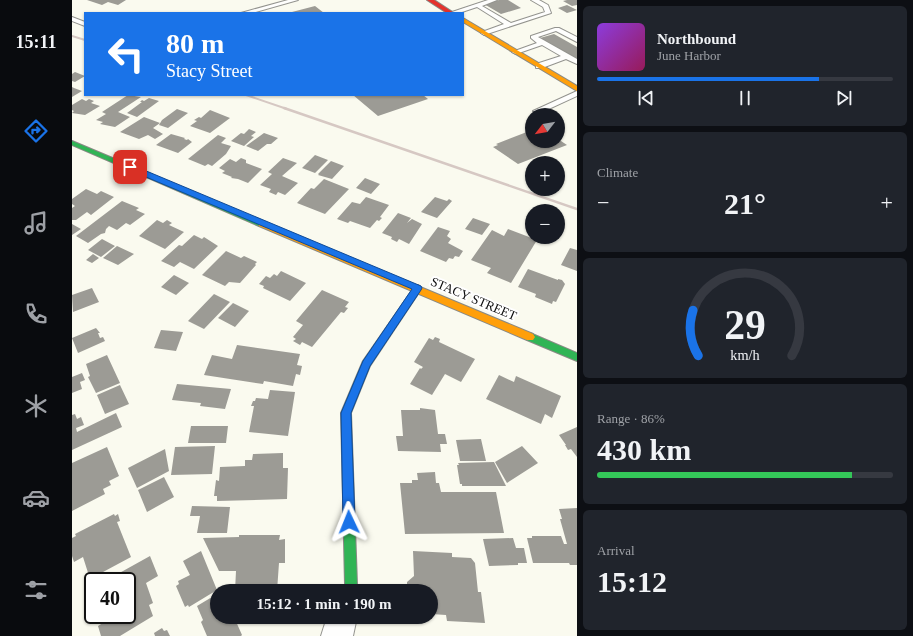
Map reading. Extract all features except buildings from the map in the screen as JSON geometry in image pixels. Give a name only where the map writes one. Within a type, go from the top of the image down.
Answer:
[{"type":"street","points":[[430,0],[450,12]]},
{"type":"street","points":[[464,21],[577,89]]},
{"type":"street","name":"STACY STREET","points":[[72,143],[418,288],[577,357]]},
{"type":"street","points":[[351,584],[346,413],[366,364],[418,288]]},
{"type":"street","points":[[338,636],[341,624]]},
{"type":"lane","points":[[248,12],[294,0]]},
{"type":"lane","points":[[455,12],[494,0]]},
{"type":"lane","points":[[484,33],[548,13],[546,6],[534,0]]},
{"type":"lane","points":[[477,5],[510,25]]},
{"type":"lane","points":[[72,19],[84,24]]},
{"type":"lane","points":[[464,29],[473,26]]},
{"type":"lane","points":[[577,40],[557,29],[533,37],[577,62]]},
{"type":"lane","points":[[516,52],[543,43]]},
{"type":"lane","points":[[539,66],[567,56]]},
{"type":"lane","points":[[544,108],[577,93]]},
{"type":"railway","points":[[72,36],[84,40]]},
{"type":"railway","points":[[249,96],[287,109]]},
{"type":"railway","points":[[284,108],[577,209]]},
{"type":"traffic: fast","points":[[72,143],[262,224]]},
{"type":"traffic: fast","points":[[351,584],[346,413],[366,364],[418,288]]},
{"type":"traffic: fast","points":[[530,337],[577,357]]},
{"type":"traffic: slow","points":[[464,21],[577,89]]},
{"type":"traffic: slow","points":[[262,224],[530,337]]},
{"type":"traffic: jam","points":[[430,0],[449,12]]},
{"type":"route","points":[[130,167],[418,288],[366,364],[346,413],[349,522]]}]
